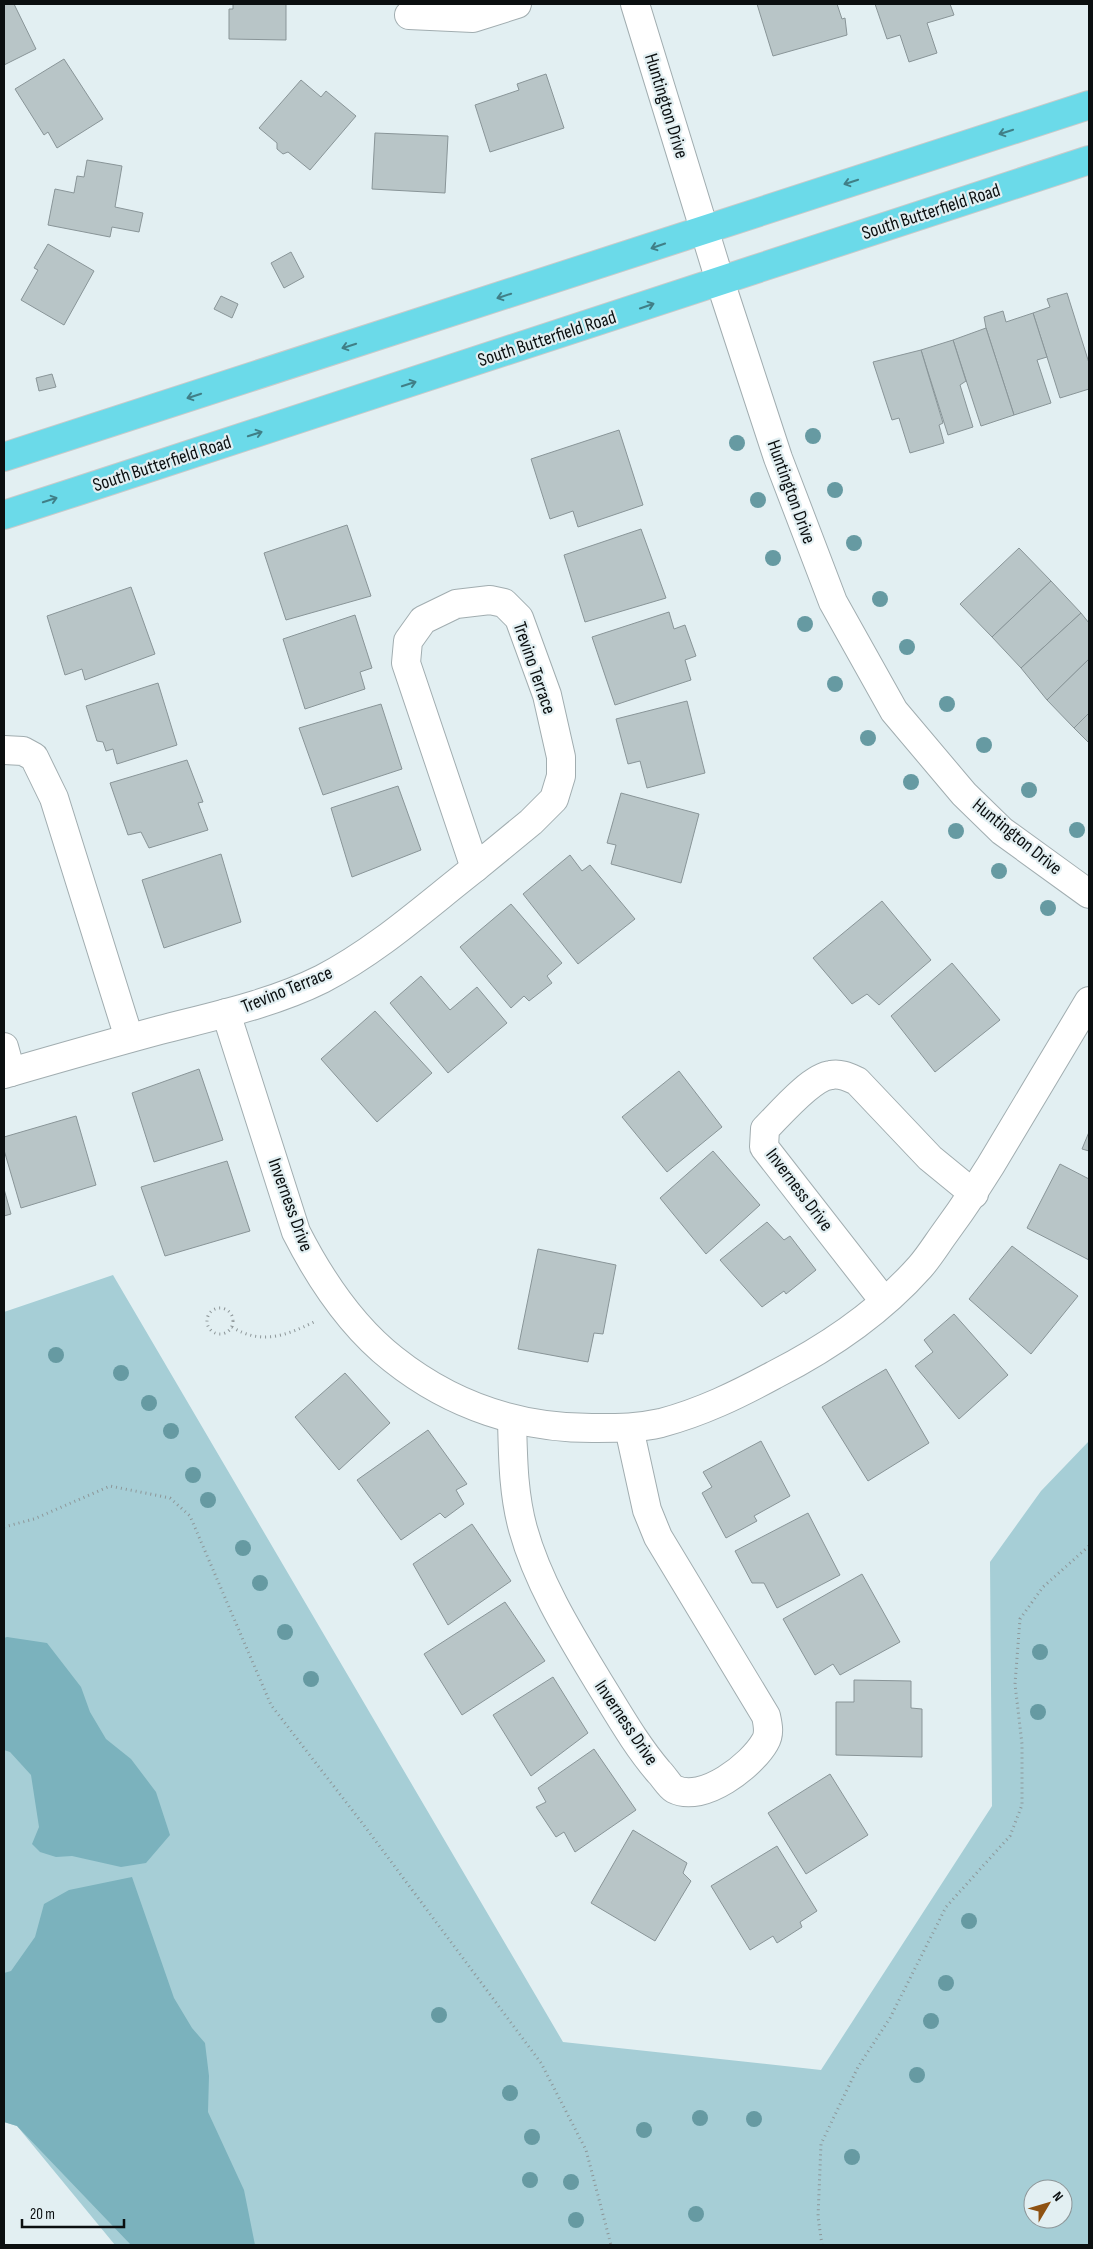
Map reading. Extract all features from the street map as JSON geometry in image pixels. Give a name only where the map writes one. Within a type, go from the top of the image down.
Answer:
[{"type":"main road","points":[[4,458],[1089,105]]},
{"type":"main road","name":"South Butterfield Road","points":[[4,515],[597,323],[1089,160]]},
{"type":"street","points":[[409,15],[473,18],[517,4]]},
{"type":"street","name":"Huntington Drive","points":[[635,4],[720,281],[778,458],[833,602],[894,711],[964,794],[1002,831],[1089,894]]},
{"type":"street","name":"Trevino Terrace","points":[[6,1065],[130,1038],[226,1013],[296,990],[320,979],[362,956],[474,868],[531,822],[554,799],[561,776],[561,757],[547,695],[519,618],[504,603],[490,600],[456,604],[423,620],[408,641],[406,663],[474,868]]},
{"type":"street","points":[[4,750],[23,751],[34,757],[54,798],[130,1038]]},
{"type":"street","name":"Inverness Drive","points":[[226,1013],[296,1232],[313,1264],[350,1317],[392,1359],[422,1379],[474,1406],[512,1420],[562,1429],[629,1428],[661,1422],[718,1404],[809,1356],[842,1335],[884,1301],[920,1267],[974,1194],[1089,1000]]},
{"type":"street","name":"Inverness Drive","points":[[884,1301],[764,1148],[765,1128],[817,1080],[830,1074],[844,1075],[857,1081],[930,1158],[974,1194]]},
{"type":"street","name":"Inverness Drive","points":[[512,1420],[514,1486],[523,1529],[543,1581],[569,1633],[640,1749],[674,1789],[690,1793],[702,1792],[746,1767],[766,1741],[769,1727],[766,1716],[658,1537],[647,1510],[629,1428]]},
{"type":"path","points":[[232,1328],[268,1338],[296,1330],[343,1306]]},
{"type":"path","points":[[216,1308],[225,1308],[232,1314],[232,1328],[225,1333],[217,1334],[210,1329],[207,1317],[216,1308]]},
{"type":"path","points":[[4,1527],[34,1519],[110,1486],[170,1498],[190,1516],[271,1705],[366,1828],[541,2063],[586,2150],[611,2245]]},
{"type":"path","points":[[822,2245],[818,2217],[821,2144],[858,2067],[890,2018],[946,1907],[1010,1836],[1022,1804],[1022,1744],[1015,1684],[1020,1619],[1043,1587],[1089,1546]]},
{"type":"shaded area","points":[[113,1275],[563,2042],[821,2070],[992,1806],[990,1562],[1041,1491],[1089,1441],[1089,2245],[115,2245],[17,2126],[4,2122],[4,1312]]},
{"type":"shaded area","points":[[4,1638],[47,1643],[81,1687],[90,1712],[106,1739],[131,1759],[156,1792],[170,1835],[146,1863],[121,1867],[72,1856],[56,1857],[40,1852],[32,1844],[39,1827],[31,1775],[10,1752],[4,1750]]},
{"type":"shaded area","points":[[132,1877],[174,1998],[192,2028],[205,2043],[209,2076],[208,2112],[244,2190],[255,2245],[131,2245],[17,2126],[4,2122],[4,1973],[11,1971],[35,1937],[44,1904],[69,1890]]},
{"type":"building","points":[[4,4],[14,4],[36,49],[4,65]]},
{"type":"building","points":[[233,4],[286,4],[286,40],[229,39],[229,9],[233,9]]},
{"type":"building","points":[[757,4],[837,4],[842,19],[845,18],[847,35],[773,56]]},
{"type":"building","points":[[875,4],[950,4],[954,15],[927,23],[937,53],[909,62],[900,35],[887,39]]},
{"type":"building","points":[[64,59],[103,119],[57,148],[48,132],[44,135],[15,89]]},
{"type":"building","points":[[546,74],[564,128],[490,152],[475,105],[519,90],[517,84]]},
{"type":"building","points":[[301,80],[321,97],[326,91],[356,116],[310,170],[288,152],[283,154],[277,149],[277,143],[259,128]]},
{"type":"building","points":[[375,133],[448,136],[445,193],[372,189]]},
{"type":"building","points":[[87,160],[122,166],[115,207],[143,213],[139,232],[112,227],[110,237],[48,225],[55,189],[74,193],[77,176],[84,177]]},
{"type":"building","points":[[48,244],[94,271],[64,325],[21,300],[38,270],[34,268]]},
{"type":"building","points":[[291,252],[304,277],[284,288],[271,263]]},
{"type":"building","points":[[1067,293],[1089,363],[1089,389],[1060,398],[1033,313],[1050,307],[1047,299]]},
{"type":"building","points":[[221,296],[238,304],[232,318],[214,309]]},
{"type":"building","points":[[1003,311],[1006,322],[1033,313],[1047,357],[1037,360],[1051,403],[1014,415],[984,317]]},
{"type":"building","points":[[986,328],[1014,415],[981,426],[953,340]]},
{"type":"building","points":[[953,340],[966,381],[960,385],[973,427],[948,435],[921,350]]},
{"type":"building","points":[[921,350],[943,423],[939,425],[944,443],[910,453],[899,418],[892,420],[873,362]]},
{"type":"building","points":[[52,374],[56,387],[39,391],[36,378]]},
{"type":"building","points":[[619,430],[643,505],[578,527],[573,511],[550,519],[531,459]]},
{"type":"building","points":[[347,525],[371,596],[286,620],[264,553]]},
{"type":"building","points":[[641,529],[666,598],[585,622],[564,555]]},
{"type":"building","points":[[1019,548],[1051,581],[992,637],[960,604]]},
{"type":"building","points":[[1051,581],[1081,613],[1021,668],[992,637]]},
{"type":"building","points":[[131,587],[155,654],[85,680],[82,669],[65,675],[47,616]]},
{"type":"building","points":[[669,612],[674,629],[685,625],[696,656],[685,660],[691,680],[615,705],[592,637]]},
{"type":"building","points":[[1081,613],[1089,623],[1089,659],[1047,700],[1021,668]]},
{"type":"building","points":[[355,615],[372,668],[360,672],[365,689],[305,709],[283,639]]},
{"type":"building","points":[[1089,659],[1089,713],[1074,728],[1047,700]]},
{"type":"building","points":[[158,683],[177,745],[117,764],[113,749],[106,751],[103,742],[97,741],[86,706]]},
{"type":"building","points":[[687,701],[705,773],[647,788],[640,761],[628,764],[616,719]]},
{"type":"building","points":[[381,704],[402,769],[323,795],[299,728]]},
{"type":"building","points":[[1089,713],[1089,743],[1074,728]]},
{"type":"building","points":[[187,760],[203,802],[198,803],[208,830],[149,848],[141,832],[128,835],[110,783]]},
{"type":"building","points":[[398,786],[421,850],[352,877],[331,808]]},
{"type":"building","points":[[621,793],[699,814],[681,883],[611,864],[616,845],[607,843]]},
{"type":"building","points":[[221,854],[241,922],[164,948],[142,880]]},
{"type":"building","points":[[570,855],[582,871],[590,865],[635,919],[578,964],[523,894]]},
{"type":"building","points":[[882,901],[931,960],[879,1005],[867,994],[852,1004],[813,958]]},
{"type":"building","points":[[511,904],[562,963],[547,976],[552,983],[529,1001],[524,996],[511,1008],[460,947]]},
{"type":"building","points":[[952,963],[1000,1020],[935,1072],[891,1016]]},
{"type":"building","points":[[421,976],[450,1010],[477,987],[507,1023],[448,1073],[390,1003]]},
{"type":"building","points":[[375,1011],[432,1073],[377,1122],[321,1059]]},
{"type":"building","points":[[199,1069],[223,1140],[154,1162],[132,1093]]},
{"type":"building","points":[[679,1071],[722,1127],[667,1172],[622,1117]]},
{"type":"building","points":[[76,1116],[96,1185],[21,1208],[4,1150],[4,1137]]},
{"type":"building","points":[[1089,1132],[1089,1151],[1082,1149]]},
{"type":"building","points":[[713,1151],[760,1205],[706,1254],[660,1198]]},
{"type":"building","points":[[227,1161],[250,1231],[165,1256],[141,1187]]},
{"type":"building","points":[[1060,1164],[1089,1179],[1089,1260],[1027,1228]]},
{"type":"building","points":[[4,1189],[11,1214],[4,1216]]},
{"type":"building","points":[[767,1222],[784,1240],[790,1236],[816,1270],[786,1294],[784,1291],[762,1307],[720,1260]]},
{"type":"building","points":[[1012,1246],[1078,1296],[1031,1354],[969,1299]]},
{"type":"building","points":[[538,1249],[616,1265],[603,1334],[594,1333],[588,1362],[518,1349]]},
{"type":"building","points":[[954,1314],[1008,1375],[959,1419],[915,1366],[933,1352],[924,1340]]},
{"type":"building","points":[[886,1369],[929,1443],[868,1481],[822,1407]]},
{"type":"building","points":[[345,1373],[390,1423],[339,1470],[295,1417]]},
{"type":"building","points":[[428,1430],[467,1484],[456,1490],[464,1504],[445,1518],[440,1513],[401,1540],[357,1480]]},
{"type":"building","points":[[761,1441],[790,1496],[754,1516],[757,1521],[726,1538],[702,1493],[712,1487],[703,1472]]},
{"type":"building","points":[[808,1513],[840,1575],[777,1608],[764,1583],[752,1583],[735,1551]]},
{"type":"building","points":[[472,1524],[511,1581],[448,1625],[413,1564]]},
{"type":"building","points":[[862,1574],[900,1642],[840,1675],[833,1664],[815,1675],[783,1619]]},
{"type":"building","points":[[505,1602],[545,1661],[462,1715],[424,1654]]},
{"type":"building","points":[[553,1677],[588,1733],[531,1776],[493,1715]]},
{"type":"building","points":[[854,1680],[911,1681],[911,1708],[922,1709],[922,1757],[836,1755],[836,1702],[854,1702]]},
{"type":"building","points":[[594,1749],[636,1810],[575,1852],[564,1832],[556,1837],[536,1807],[546,1802],[538,1788]]},
{"type":"building","points":[[830,1774],[868,1835],[806,1874],[768,1813]]},
{"type":"building","points":[[633,1830],[687,1863],[683,1873],[691,1881],[655,1941],[591,1903]]},
{"type":"building","points":[[777,1846],[817,1911],[800,1922],[802,1927],[777,1943],[773,1936],[750,1950],[711,1886]]}]
